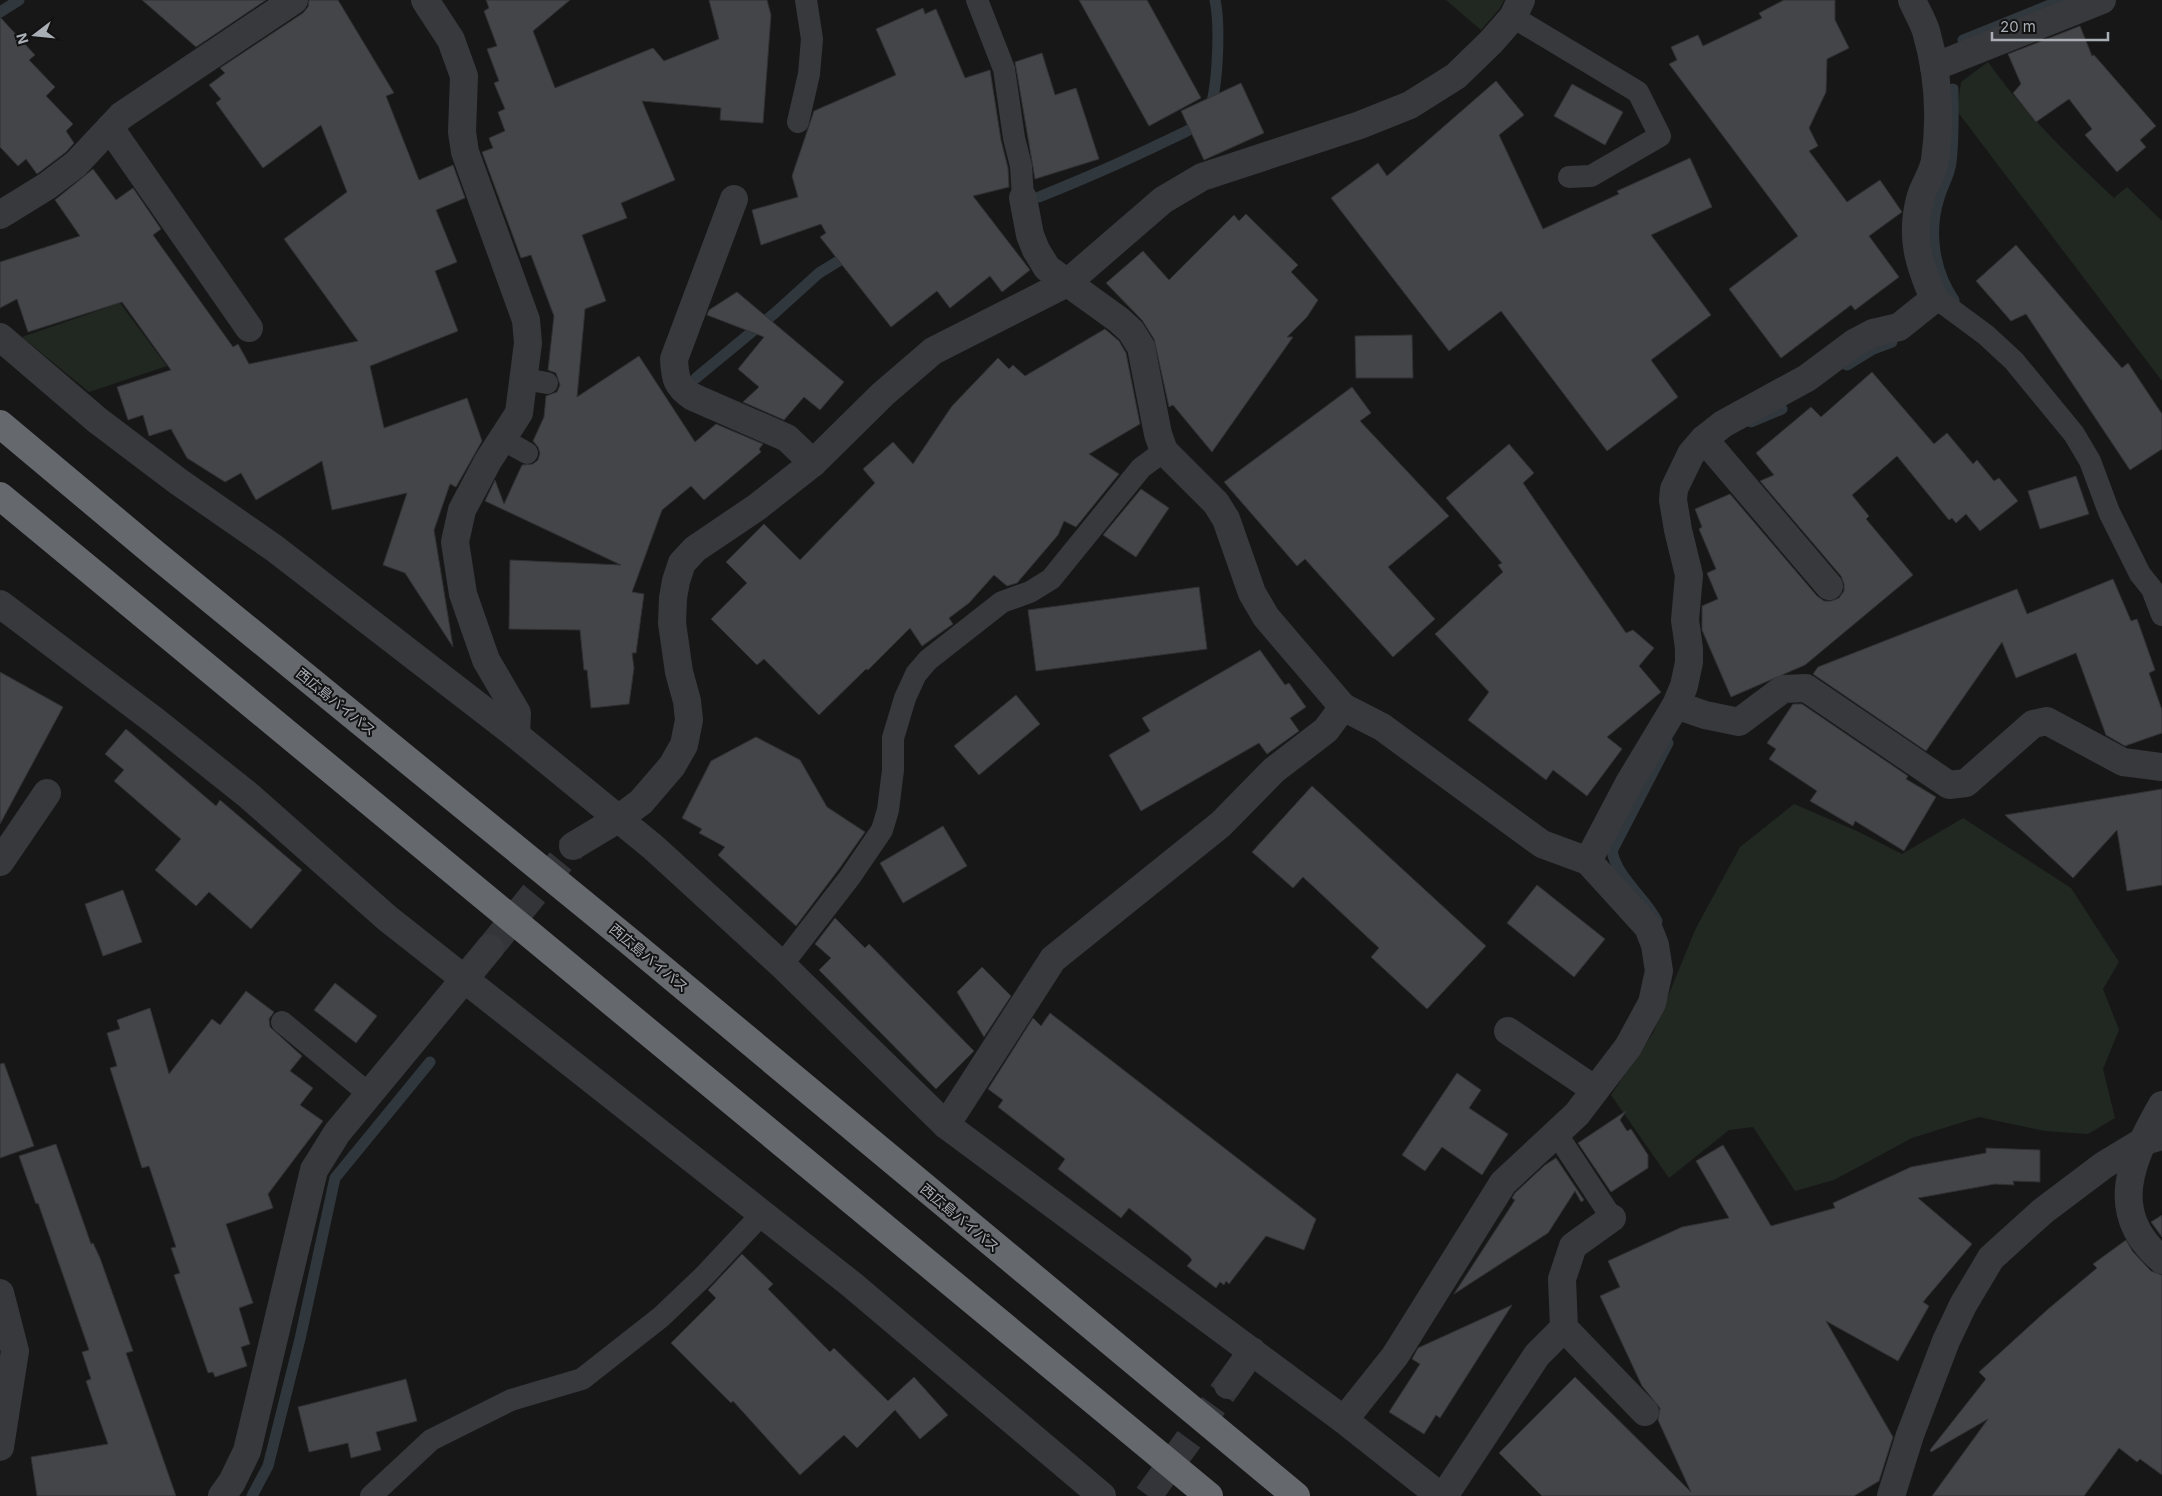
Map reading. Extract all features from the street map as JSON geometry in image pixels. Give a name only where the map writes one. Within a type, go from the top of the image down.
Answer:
[{"type":"highway","name":"西広島バイパス","points":[[0,424],[154,553],[637,948],[1296,1496]]},
{"type":"highway","points":[[0,496],[1209,1496]]},
{"type":"street","points":[[0,215],[47,186],[76,164],[121,116],[169,82],[294,0]]},
{"type":"street","points":[[425,0],[452,40],[464,76],[462,132],[465,152],[526,320],[528,343],[536,381],[520,413],[488,461],[462,510],[455,542],[463,594],[486,660],[517,713],[516,735]]},
{"type":"street","points":[[1588,861],[1629,783],[1676,705],[1684,686],[1689,662],[1685,620],[1689,575],[1673,500],[1674,488],[1691,454],[1704,439],[1749,408],[1807,378],[1854,343],[1874,333],[1899,327],[1934,299],[1919,262],[1916,231],[1920,199],[1934,162],[1938,107],[1934,68],[1926,30],[1912,0]]},
{"type":"street","points":[[1934,68],[2102,0]]},
{"type":"street","points":[[573,846],[618,819],[641,802],[672,766],[684,745],[689,720],[687,701],[679,672],[672,623],[673,598],[682,563],[694,549],[757,507],[813,463],[883,394],[932,351],[1067,283],[1163,200],[1202,177],[1360,125],[1410,105],[1456,76],[1491,42],[1517,9]]},
{"type":"street","points":[[110,128],[250,328]]},
{"type":"street","points":[[1023,198],[1030,235],[1036,250],[1047,268],[1119,320],[1131,331],[1141,347],[1158,434],[1164,451],[1216,503],[1226,519],[1252,594],[1266,617],[1343,707],[1382,727],[1542,844],[1588,861],[1648,927],[1655,945],[1659,972],[1652,1003],[1628,1047],[1576,1114],[1503,1183],[1395,1356],[1344,1420]]},
{"type":"street","points":[[734,199],[674,359],[675,375],[681,389],[693,397],[787,438],[813,463]]},
{"type":"street","points":[[0,337],[97,420],[274,548],[516,735],[653,847],[782,965],[946,1125],[1252,1351],[1442,1496],[1537,1355],[1564,1328]]},
{"type":"street","points":[[1704,439],[1829,586]]},
{"type":"street","points":[[0,604],[156,721],[248,795],[386,918],[851,1284],[1102,1496]]},
{"type":"street","points":[[1676,705],[1705,715],[1739,722],[1783,689],[1806,688],[1949,785],[1966,783],[2032,724],[2047,721],[2122,762],[2162,767]]},
{"type":"street","points":[[946,1125],[1053,960],[1221,824],[1274,770],[1326,730],[1343,707]]},
{"type":"street","points":[[0,862],[47,793]]},
{"type":"street","points":[[222,1496],[232,1482],[247,1451],[314,1170],[337,1133],[490,948]]},
{"type":"street","points":[[1508,1031],[1594,1090]]},
{"type":"street","points":[[2162,1105],[2152,1139],[2132,1170],[2129,1205],[2134,1227],[2147,1248],[2162,1260]]},
{"type":"street","points":[[1891,1496],[1910,1435],[1946,1341],[1963,1305],[1990,1258],[2043,1211],[2104,1165],[2152,1139]]},
{"type":"street","points":[[1612,1218],[1573,1246],[1562,1280],[1564,1328],[1645,1412]]},
{"type":"street","points":[[0,1293],[15,1351],[0,1447]]},
{"type":"street","points":[[1228,1385],[1252,1351]]},
{"type":"lane","points":[[798,122],[809,74],[812,39],[806,0]]},
{"type":"lane","points":[[977,0],[1004,69],[1014,138],[1021,166],[1023,198]]},
{"type":"lane","points":[[1517,9],[1638,92],[1660,136],[1591,176],[1569,177]]},
{"type":"lane","points":[[1934,299],[1944,304],[1986,335],[2014,361],[2074,434],[2090,461],[2109,512],[2140,574],[2152,589],[2162,615]]},
{"type":"lane","points":[[502,439],[527,452]]},
{"type":"lane","points":[[782,965],[850,877],[882,830],[888,810],[893,770],[893,738],[904,698],[916,674],[928,660],[1002,602],[1030,592],[1051,579],[1141,468],[1164,451]]},
{"type":"lane","points":[[282,1022],[369,1094]]},
{"type":"lane","points":[[1556,1133],[1612,1218]]},
{"type":"lane","points":[[371,1496],[431,1440],[511,1400],[582,1379],[661,1317],[711,1269],[762,1214]]},
{"type":"shaded area","points":[[1446,0],[1504,0],[1500,8],[1481,30]]},
{"type":"shaded area","points":[[1988,62],[2016,99],[2063,150],[2114,198],[2127,187],[2162,221],[2162,381],[1957,111],[1961,82]]},
{"type":"shaded area","points":[[120,303],[167,366],[89,392],[22,337]]},
{"type":"shaded area","points":[[1794,804],[1859,832],[1902,854],[1963,818],[2071,888],[2119,962],[2103,989],[2119,1030],[2103,1069],[2115,1118],[2088,1134],[2045,1131],[1979,1117],[1912,1138],[1834,1180],[1795,1191],[1753,1127],[1729,1130],[1669,1178],[1611,1095],[1653,1033],[1696,928],[1740,847]]},
{"type":"building","points":[[142,0],[266,0],[196,47]]},
{"type":"building","points":[[309,0],[338,0],[394,93],[386,96],[419,180],[453,165],[465,198],[436,210],[457,262],[435,271],[458,331],[370,366],[384,428],[467,398],[482,441],[456,487],[450,484],[434,530],[453,647],[405,573],[383,565],[407,493],[332,510],[322,461],[256,500],[241,473],[225,482],[187,458],[171,429],[149,436],[143,415],[128,420],[117,387],[171,370],[122,302],[28,332],[17,299],[0,308],[0,262],[80,236],[55,200],[93,169],[116,200],[133,188],[161,229],[153,235],[233,347],[238,344],[249,364],[358,341],[284,239],[347,192],[321,125],[263,168],[216,103],[221,99],[209,85],[225,73],[220,68],[303,13],[308,7]]},
{"type":"building","points":[[486,0],[570,0],[533,31],[555,88],[653,48],[664,61],[719,39],[709,0],[767,0],[771,15],[763,123],[720,120],[721,108],[642,101],[675,180],[621,203],[627,218],[582,235],[606,301],[585,309],[577,397],[639,356],[695,442],[716,424],[763,444],[759,449],[761,452],[704,500],[691,486],[662,510],[632,592],[644,594],[636,653],[632,653],[634,668],[629,704],[591,708],[587,670],[584,670],[580,630],[509,629],[510,560],[621,565],[485,501],[495,480],[504,504],[522,465],[533,464],[538,460],[540,453],[533,441],[544,417],[546,396],[557,392],[560,385],[556,373],[548,370],[554,316],[531,255],[521,258],[482,152],[493,148],[489,138],[505,131],[498,112],[505,109],[494,83],[499,81],[487,49],[497,46],[484,11],[489,8]]},
{"type":"building","points":[[1079,0],[1147,0],[1201,98],[1149,126]]},
{"type":"building","points":[[1784,0],[1835,0],[1835,20],[1849,48],[1827,59],[1826,92],[1809,128],[1818,146],[1809,151],[1847,202],[1880,180],[1902,212],[1869,236],[1899,277],[1855,310],[1851,305],[1781,358],[1729,289],[1798,236],[1669,64],[1677,60],[1671,47],[1698,35],[1703,46],[1762,18],[1759,13]]},
{"type":"building","points":[[923,8],[925,14],[936,9],[965,78],[990,70],[1001,140],[1008,168],[1009,187],[973,196],[1030,270],[1002,292],[990,276],[950,308],[937,291],[891,327],[820,237],[826,233],[821,224],[761,245],[752,210],[798,197],[792,176],[814,111],[896,75],[876,29]]},
{"type":"building","points":[[0,17],[35,55],[29,60],[55,87],[46,96],[73,124],[66,131],[74,143],[66,152],[37,174],[26,159],[18,166],[0,147]]},
{"type":"building","points":[[2080,26],[2092,56],[2094,55],[2156,126],[2140,140],[2146,147],[2117,172],[2085,135],[2092,129],[2069,99],[2036,122],[2013,93],[2021,84],[2008,54]]},
{"type":"building","points":[[1042,53],[1055,95],[1076,88],[1099,159],[1035,179],[1015,62]]},
{"type":"building","points":[[1496,81],[1524,115],[1499,135],[1543,229],[1619,194],[1617,191],[1690,158],[1712,207],[1651,235],[1711,315],[1651,360],[1678,397],[1607,451],[1501,311],[1449,351],[1331,198],[1378,163],[1387,176]]},
{"type":"building","points":[[1241,83],[1264,133],[1204,160],[1181,111]]},
{"type":"building","points":[[1572,84],[1623,112],[1605,145],[1554,116]]},
{"type":"building","points":[[1246,214],[1298,265],[1291,272],[1318,300],[1307,317],[1287,337],[1293,337],[1212,452],[1173,405],[1169,407],[1154,339],[1142,320],[1106,283],[1143,251],[1169,280],[1234,215],[1239,221]]},
{"type":"building","points":[[2016,245],[2122,368],[2128,363],[2162,414],[2162,449],[2130,470],[2026,314],[2011,321],[1976,281]]},
{"type":"building","points":[[737,292],[844,382],[820,410],[804,397],[784,420],[743,402],[759,387],[738,369],[764,337],[707,315],[709,310]]},
{"type":"building","points":[[1105,329],[1119,341],[1126,353],[1140,424],[1089,454],[1119,474],[1076,527],[1064,521],[1058,535],[1017,583],[1007,586],[994,575],[969,603],[949,618],[953,624],[922,646],[910,628],[819,715],[764,659],[757,665],[711,619],[747,583],[726,562],[764,524],[800,560],[875,483],[863,469],[893,442],[913,464],[952,406],[998,358],[1009,369],[1013,365],[1025,376]]},
{"type":"building","points":[[1412,335],[1413,378],[1356,378],[1355,336]]},
{"type":"building","points":[[1872,372],[1934,444],[1947,433],[1973,464],[1977,460],[1994,481],[1999,478],[2018,501],[1980,531],[1966,514],[1956,523],[1952,518],[1949,520],[1897,456],[1852,495],[1869,516],[1866,519],[1913,575],[1805,665],[1731,697],[1702,630],[1702,606],[1718,599],[1707,573],[1716,569],[1699,529],[1702,527],[1695,509],[1730,494],[1817,596],[1824,601],[1839,598],[1844,591],[1841,576],[1760,481],[1774,475],[1756,453],[1811,407],[1821,417]]},
{"type":"building","points":[[1352,387],[1371,413],[1360,421],[1449,516],[1388,567],[1435,619],[1393,657],[1305,559],[1297,566],[1224,482]]},
{"type":"building","points":[[1509,444],[1534,473],[1523,483],[1626,633],[1633,630],[1654,648],[1639,666],[1661,692],[1607,737],[1622,749],[1587,796],[1553,770],[1546,780],[1468,720],[1489,692],[1435,634],[1503,572],[1498,565],[1502,563],[1446,498]]},
{"type":"building","points":[[2076,476],[2089,514],[2040,529],[2028,491]]},
{"type":"building","points":[[1141,489],[1169,508],[1136,557],[1103,535]]},
{"type":"building","points":[[2113,579],[2131,621],[2137,619],[2155,670],[2149,673],[2162,710],[2162,733],[2125,746],[2106,735],[2076,653],[2016,678],[2002,642],[1926,751],[1813,674],[1818,667],[2017,589],[2027,614]]},
{"type":"building","points":[[1199,587],[1207,649],[1036,671],[1028,610]]},
{"type":"building","points":[[1260,650],[1285,685],[1289,683],[1306,707],[1290,718],[1299,731],[1267,754],[1259,743],[1141,811],[1109,755],[1150,731],[1142,718]]},
{"type":"building","points":[[0,672],[63,707],[0,824]]},
{"type":"building","points":[[1016,695],[1040,724],[979,775],[954,746]]},
{"type":"building","points":[[1793,704],[1802,704],[1908,776],[1906,779],[1936,797],[1904,851],[1855,821],[1853,826],[1810,801],[1817,791],[1769,759],[1776,749],[1767,743]]},
{"type":"building","points":[[126,729],[216,806],[220,800],[302,870],[251,929],[209,892],[196,906],[155,870],[181,839],[114,781],[124,770],[105,754]]},
{"type":"building","points":[[756,737],[800,760],[827,807],[865,832],[796,926],[718,855],[725,847],[699,833],[702,829],[682,818],[711,761]]},
{"type":"building","points":[[1312,786],[1486,946],[1427,1009],[1371,957],[1379,948],[1303,877],[1293,888],[1252,852]]},
{"type":"building","points":[[2162,789],[2162,885],[2127,891],[2117,830],[2073,878],[2005,815]]},
{"type":"building","points":[[943,826],[967,866],[903,903],[880,863]]},
{"type":"building","points":[[1537,885],[1605,939],[1574,977],[1507,923]]},
{"type":"building","points":[[123,890],[142,942],[103,956],[85,904]]},
{"type":"building","points":[[835,918],[865,948],[869,944],[974,1051],[936,1089],[819,970],[831,958],[815,944]]},
{"type":"building","points":[[982,967],[1011,996],[984,1037],[957,992]]},
{"type":"building","points":[[335,983],[377,1016],[356,1043],[314,1010]]},
{"type":"building","points":[[246,991],[274,1012],[269,1019],[270,1027],[302,1056],[290,1071],[313,1088],[300,1105],[323,1121],[268,1194],[273,1208],[226,1224],[253,1303],[239,1308],[250,1344],[241,1347],[247,1366],[215,1377],[213,1372],[208,1373],[174,1275],[180,1273],[171,1248],[176,1247],[149,1166],[142,1168],[110,1068],[117,1066],[107,1033],[120,1029],[117,1020],[150,1008],[169,1074],[212,1019],[220,1025]]},
{"type":"building","points":[[1050,1013],[1316,1219],[1304,1250],[1266,1236],[1229,1284],[1226,1281],[1224,1285],[1220,1282],[1216,1288],[1187,1266],[1192,1260],[1189,1256],[1129,1208],[1121,1218],[1058,1169],[1065,1159],[998,1107],[1003,1100],[988,1089],[1033,1018],[1041,1026]]},
{"type":"building","points":[[4,1063],[34,1146],[0,1158],[0,1064]]},
{"type":"building","points":[[1457,1073],[1481,1090],[1469,1108],[1508,1134],[1482,1175],[1442,1147],[1425,1171],[1402,1155]]},
{"type":"building","points":[[1626,1111],[1620,1120],[1627,1131],[1631,1129],[1648,1155],[1648,1168],[1611,1192],[1578,1143]]},
{"type":"building","points":[[56,1144],[91,1244],[93,1243],[100,1258],[133,1351],[126,1353],[176,1496],[37,1496],[31,1457],[108,1444],[86,1381],[91,1379],[82,1352],[89,1350],[38,1203],[36,1204],[19,1156]]},
{"type":"building","points":[[1723,1145],[1771,1226],[1835,1208],[1833,1203],[1911,1167],[1986,1153],[1986,1148],[2040,1150],[2040,1182],[2013,1181],[2014,1185],[1995,1184],[1918,1198],[1972,1244],[1923,1302],[1929,1306],[1898,1361],[1826,1321],[1893,1437],[1879,1481],[1854,1496],[1542,1496],[1499,1453],[1575,1377],[1691,1492],[1658,1420],[1660,1408],[1642,1386],[1600,1296],[1620,1287],[1608,1261],[1682,1227],[1729,1218],[1696,1161]]},
{"type":"building","points":[[1556,1158],[1584,1200],[1581,1202],[1575,1191],[1548,1233],[1454,1294],[1515,1200],[1512,1198],[1515,1193],[1545,1165]]},
{"type":"building","points":[[2162,1215],[2162,1237],[2151,1222]]},
{"type":"building","points":[[2126,1240],[2133,1252],[2151,1271],[2162,1275],[2162,1475],[2140,1459],[2137,1462],[2119,1448],[2084,1496],[1932,1496],[1988,1419],[1931,1452],[1930,1450],[1986,1379],[1979,1372],[2047,1310],[2097,1268],[2093,1264]]},
{"type":"building","points":[[742,1254],[773,1284],[768,1289],[830,1352],[834,1348],[888,1401],[914,1377],[948,1415],[920,1439],[895,1410],[857,1448],[844,1435],[800,1475],[733,1401],[731,1403],[671,1343],[716,1298],[708,1290]]},
{"type":"building","points":[[1512,1305],[1440,1418],[1436,1415],[1424,1434],[1389,1412],[1420,1364],[1412,1359],[1418,1348]]},
{"type":"building","points":[[406,1379],[417,1421],[376,1432],[381,1450],[351,1458],[348,1443],[309,1452],[298,1407]]},
{"type":"waterway","points":[[0,12],[19,0]]},
{"type":"waterway","points":[[1039,197],[1102,171],[1186,131],[1202,121],[1210,107],[1216,77],[1218,25],[1215,0]]},
{"type":"waterway","points":[[1963,40],[2062,0]]},
{"type":"waterway","points":[[1951,303],[1954,300],[1942,277],[1935,251],[1934,224],[1940,194],[1951,162],[1953,89]]},
{"type":"waterway","points":[[696,378],[776,312],[819,273],[850,254]]},
{"type":"waterway","points":[[1847,365],[1873,349],[1892,342]]},
{"type":"waterway","points":[[1751,422],[1782,409]]},
{"type":"waterway","points":[[1657,921],[1619,870],[1612,851],[1668,743]]},
{"type":"waterway","points":[[252,1496],[268,1466],[300,1339],[335,1178],[430,1062]]},
{"type":"tunnel","points":[[490,948],[573,846]]},
{"type":"tunnel","points":[[1148,1496],[1228,1385]]}]
